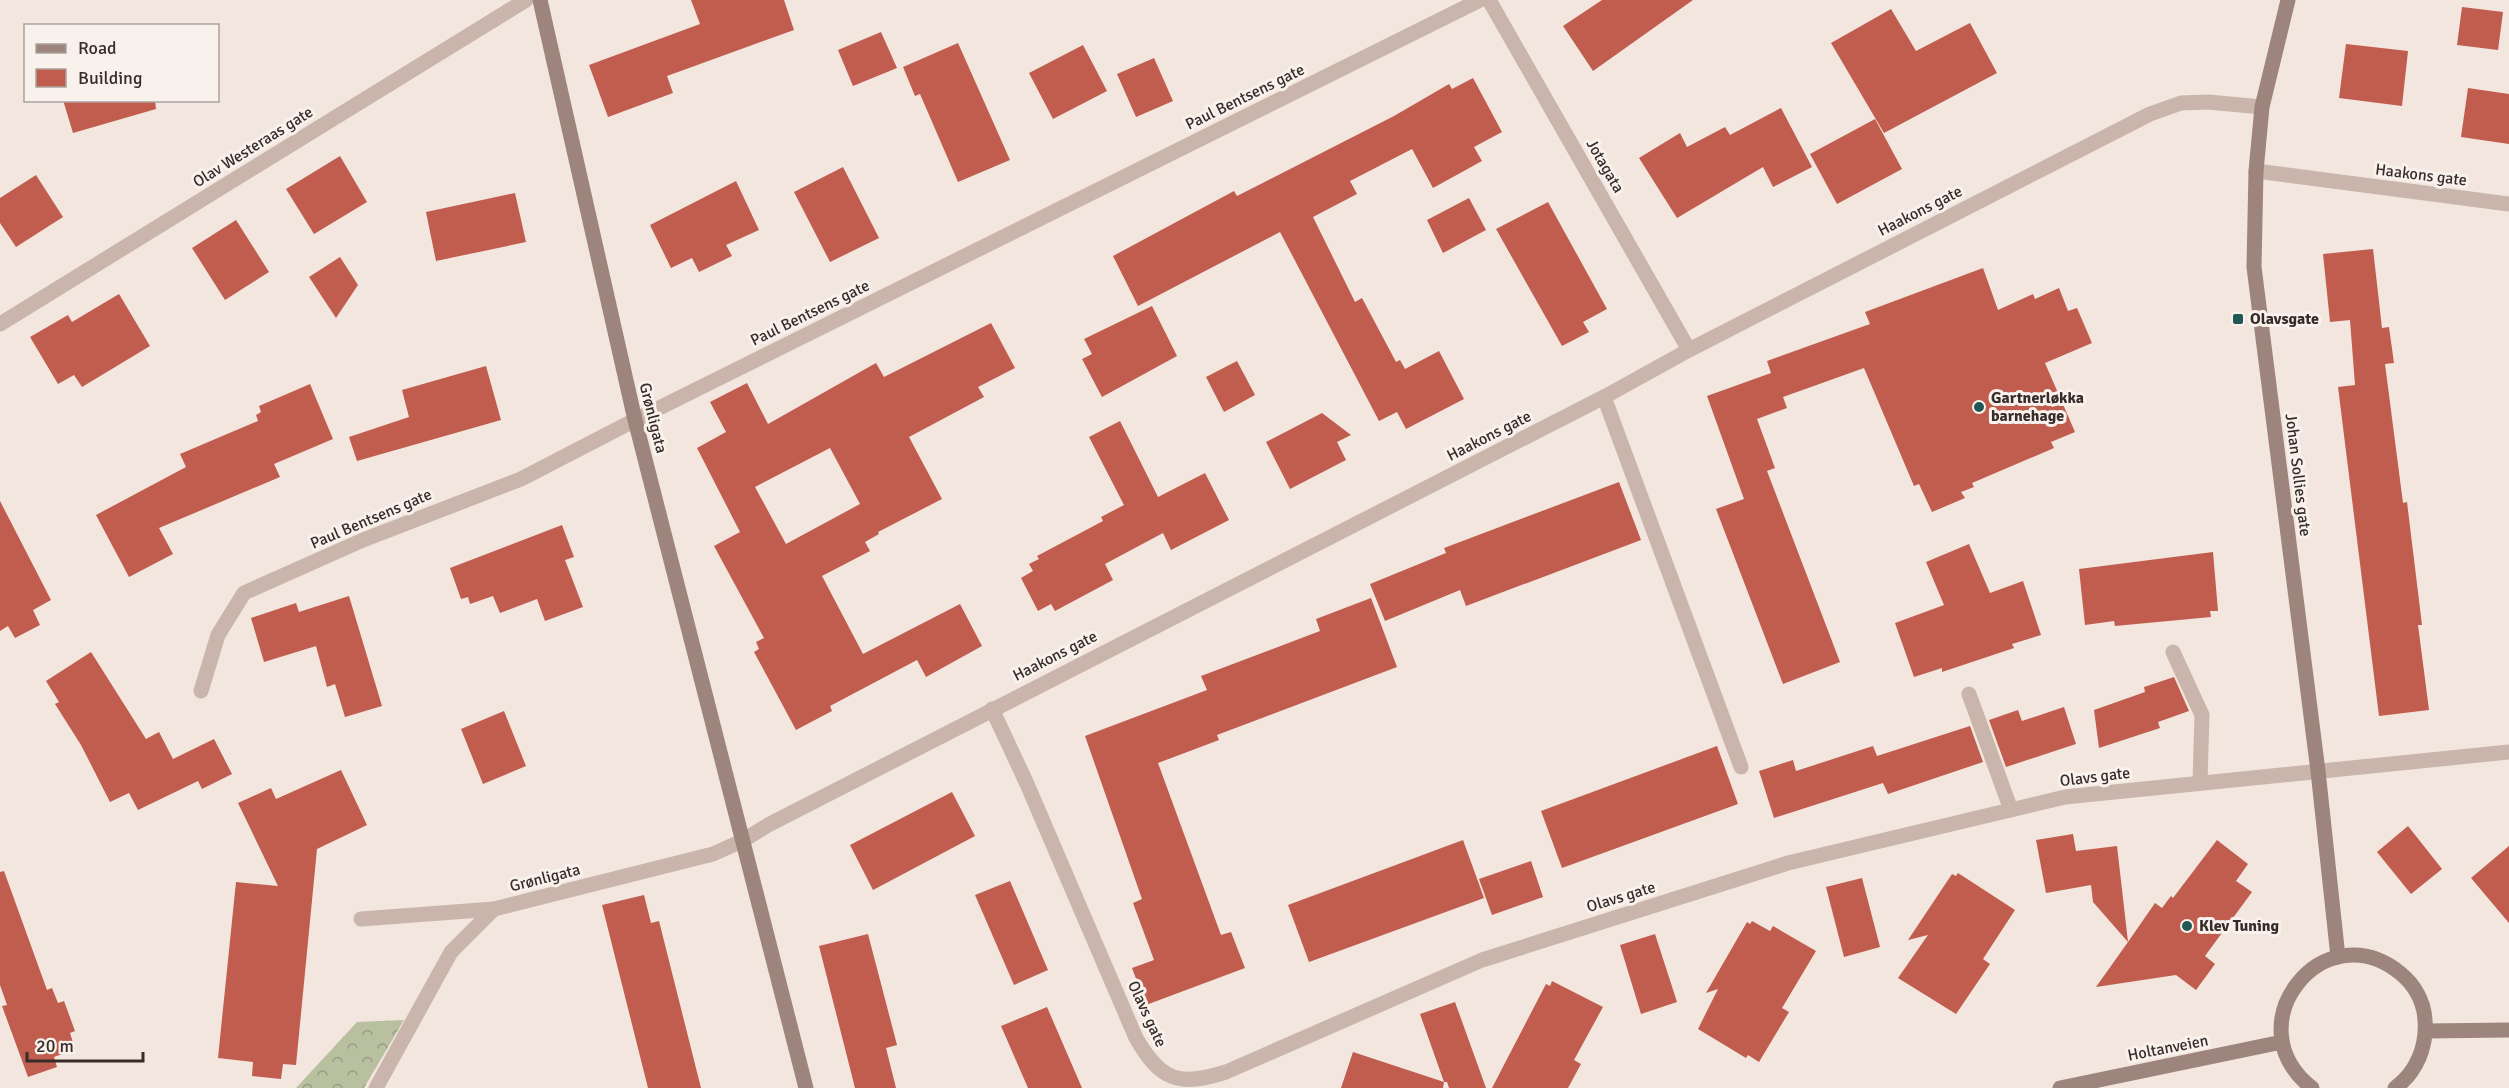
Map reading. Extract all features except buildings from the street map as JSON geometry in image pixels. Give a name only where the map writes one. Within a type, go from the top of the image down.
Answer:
[{"type":"main road","name":"Grønligata","points":[[540,0],[635,420],[806,1088]]},
{"type":"main road","name":"Johan Sollies gate","points":[[2288,0],[2262,107],[2256,171],[2254,267],[2318,771],[2338,957]]},
{"type":"main road","points":[[2312,1088],[2301,1079],[2288,1062],[2280,1024],[2284,1005],[2293,988],[2305,974],[2321,963],[2338,957],[2357,956],[2375,959],[2392,967],[2407,979],[2421,1003],[2426,1031],[2422,1052],[2412,1071],[2395,1088]]},
{"type":"main road","points":[[2426,1031],[2509,1030]]},
{"type":"main road","name":"Holtanveien","points":[[2060,1088],[2282,1042]]},
{"type":"street","name":"Olav Westeraas gate","points":[[0,324],[526,0]]},
{"type":"street","name":"Paul Bentsens gate","points":[[201,691],[218,635],[244,593],[363,540],[521,479],[635,420],[1480,0]]},
{"type":"street","name":"Jotagata","points":[[1489,0],[1689,350]]},
{"type":"street","name":"Haakons gate","points":[[742,841],[768,825],[992,709],[1604,398],[1689,350],[2150,114],[2181,103],[2208,102],[2262,107]]},
{"type":"street","name":"Haakons gate","points":[[2256,171],[2509,204]]},
{"type":"street","points":[[1604,398],[1741,767]]},
{"type":"street","points":[[2173,652],[2202,715],[2200,783]]},
{"type":"street","points":[[1969,693],[2011,810]]},
{"type":"street","name":"Olavs gate","points":[[992,709],[1032,795],[1136,1038],[1149,1061],[1173,1078],[1198,1081],[1226,1072],[1482,960],[1788,863],[2065,797],[2509,752]]},
{"type":"street","name":"Grønligata","points":[[361,919],[495,909],[713,854],[742,841]]},
{"type":"street","name":"Grønligata","points":[[376,1088],[451,952],[495,909]]},
{"type":"green space","points":[[404,1020],[364,1088],[296,1088],[357,1022]]},
{"type":"place","name":"Olavsgate","points":[[2238,319]]},
{"type":"place","name":"Gartnerløkka barnehage","points":[[1979,407]]},
{"type":"place","name":"Klev Tuning","points":[[2187,926]]}]
